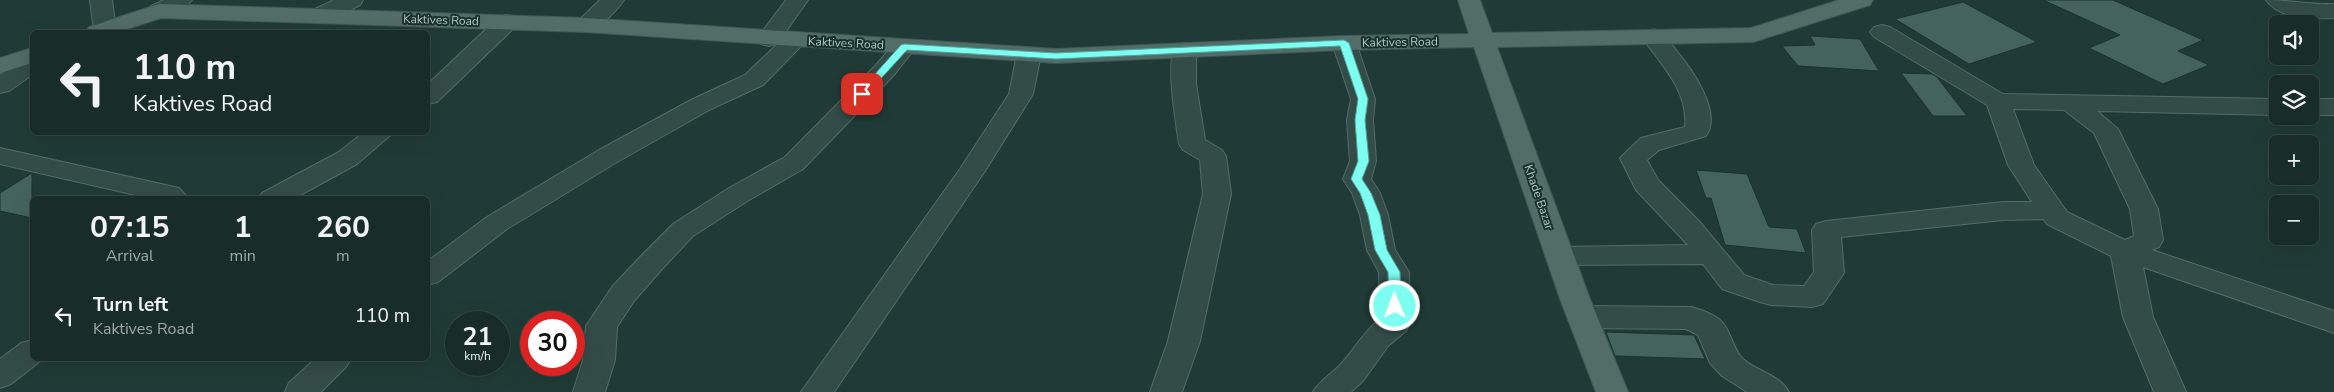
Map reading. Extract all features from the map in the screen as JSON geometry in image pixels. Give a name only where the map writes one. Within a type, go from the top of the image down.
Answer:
[{"type":"main road","name":"Khade Bazar","points":[[1469,0],[1582,317],[1612,392]]},
{"type":"main road","name":"Kaktives Road","points":[[104,30],[159,11],[508,22],[687,30],[795,40],[1056,56],[1344,43],[1753,35],[1862,0]]},
{"type":"main road","points":[[0,66],[30,56]]},
{"type":"street","points":[[101,0],[101,30]]},
{"type":"street","points":[[159,11],[181,0]]},
{"type":"street","points":[[319,16],[352,0]]},
{"type":"street","points":[[585,25],[613,0]]},
{"type":"street","points":[[769,38],[797,0]]},
{"type":"street","points":[[2277,0],[2283,5],[2307,12],[2334,11]]},
{"type":"street","points":[[430,95],[508,22]]},
{"type":"street","points":[[1882,32],[1998,101],[2269,107]]},
{"type":"street","points":[[1653,36],[1672,60],[1691,93],[1700,120],[1697,131],[1678,138],[1650,144],[1633,158],[1646,184],[1689,227],[1733,282],[1771,295],[1812,297],[1829,273],[1826,230],[2003,211],[2052,210]]},
{"type":"street","points":[[430,273],[497,223],[608,156],[702,104],[754,80],[795,40]]},
{"type":"street","points":[[1329,392],[1352,373],[1377,338],[1395,323],[1394,272],[1381,250],[1374,215],[1366,193],[1357,179],[1363,161],[1360,120],[1363,99],[1344,43]]},
{"type":"street","points":[[589,392],[599,360],[602,326],[623,294],[652,262],[682,230],[739,194],[794,164],[885,70],[904,47]]},
{"type":"street","points":[[1166,392],[1184,341],[1217,194],[1214,156],[1192,144],[1184,84],[1184,50]]},
{"type":"street","points":[[817,392],[972,171],[1021,94],[1029,54]]},
{"type":"street","points":[[0,86],[30,65]]},
{"type":"street","points":[[1998,101],[2021,165],[2057,218],[2125,251],[2334,322]]},
{"type":"street","points":[[2069,102],[2105,129],[2144,209],[2149,240],[2125,251]]},
{"type":"street","points":[[2319,107],[2334,107]]},
{"type":"street","points":[[278,196],[348,158],[377,135]]},
{"type":"street","points":[[0,156],[171,196]]},
{"type":"street","points":[[2125,251],[2138,317],[2153,377],[2170,392]]},
{"type":"street","points":[[1560,256],[1632,254],[1713,255]]},
{"type":"street","points":[[1582,317],[1691,318],[1710,329],[1720,355],[1733,368],[1772,392]]},
{"type":"street","points":[[0,376],[30,353]]},
{"type":"street","points":[[302,392],[333,361]]},
{"type":"building","points":[[2043,0],[2113,0],[2203,40],[2178,51],[2209,65],[2163,84],[2089,48],[2120,35]]},
{"type":"building","points":[[1963,2],[2037,42],[1969,64],[1895,19]]},
{"type":"building","points":[[1810,36],[1860,39],[1879,71],[1798,66],[1782,46],[1815,45]]},
{"type":"building","points":[[1901,73],[1932,74],[1937,77],[1967,116],[1933,116]]},
{"type":"building","points":[[1696,170],[1747,174],[1769,227],[1797,229],[1806,253],[1725,245],[1711,198],[1706,198]]},
{"type":"building","points":[[32,173],[30,218],[0,211],[0,193]]},
{"type":"building","points":[[1606,332],[1694,335],[1705,359],[1615,356]]},
{"type":"route","points":[[862,94],[904,47],[1056,56],[1344,43],[1363,99],[1360,139],[1363,161],[1357,179],[1366,193],[1374,215],[1381,250],[1394,272],[1395,306]]}]
